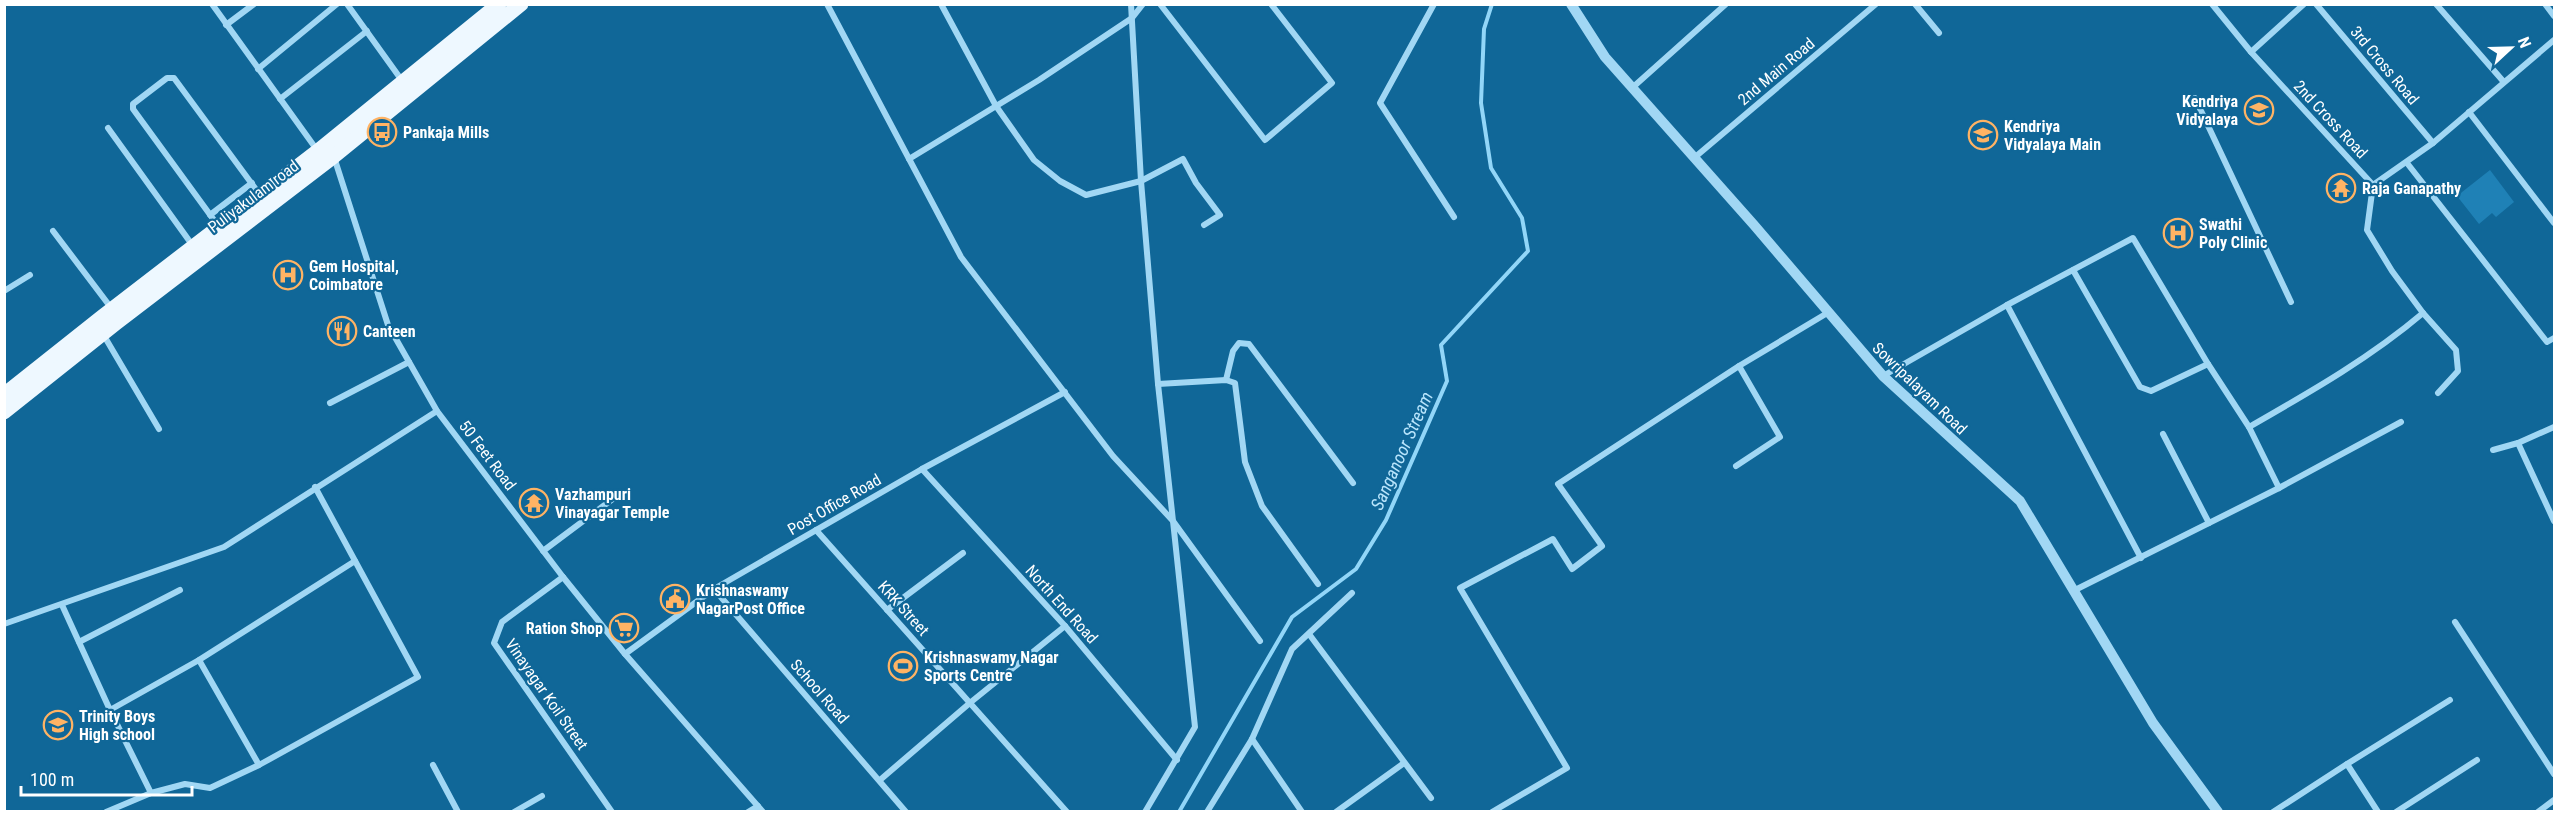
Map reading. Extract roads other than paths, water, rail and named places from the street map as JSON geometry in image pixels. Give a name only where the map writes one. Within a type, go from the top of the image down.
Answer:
[{"type":"main road","name":"Puliyakulam road","points":[[4,395],[193,247],[215,221],[257,189],[326,154],[404,82],[499,4]]},
{"type":"main road","name":"Puliyakulam road","points":[[4,412],[326,154],[521,4]]},
{"type":"street","name":"50 Feet Road","points":[[212,4],[280,99],[326,154],[388,325],[437,411],[563,578],[625,654],[763,812]]},
{"type":"street","points":[[226,25],[255,4]]},
{"type":"street","points":[[258,69],[337,4]]},
{"type":"street","points":[[347,4],[404,82]]},
{"type":"street","points":[[827,4],[961,257],[1113,456],[1173,521],[1260,641]]},
{"type":"street","points":[[941,4],[996,106],[1034,160],[1060,181],[1086,195],[1141,181],[1183,159],[1220,215],[1204,225]]},
{"type":"street","points":[[1131,4],[1141,181],[1158,384],[1195,727],[1145,812]]},
{"type":"street","points":[[909,159],[1039,80],[1132,18],[1143,4]]},
{"type":"street","points":[[1160,4],[1265,140],[1332,83],[1271,4]]},
{"type":"street","points":[[1434,4],[1380,103],[1454,217]]},
{"type":"street","name":"Sowripalayam Road","points":[[1571,4],[1605,57],[1883,376],[2020,501],[2153,723],[2218,812]]},
{"type":"street","points":[[1632,88],[1726,4]]},
{"type":"street","name":"2nd Main Road","points":[[1694,158],[1876,4]]},
{"type":"street","points":[[1915,4],[1939,33]]},
{"type":"street","name":"2nd Cross Road","points":[[2212,4],[2251,52],[2373,185]]},
{"type":"street","points":[[2251,52],[2304,4]]},
{"type":"street","name":"3rd Cross Road","points":[[2316,4],[2433,143]]},
{"type":"street","points":[[2436,4],[2503,81]]},
{"type":"street","points":[[2545,4],[2554,16]]},
{"type":"street","points":[[280,99],[367,31]]},
{"type":"street","points":[[2438,393],[2458,371],[2456,350],[2423,313],[2392,271],[2367,230],[2373,185],[2433,143],[2503,81],[2554,40]]},
{"type":"street","points":[[215,221],[132,107],[167,78],[174,78],[178,81],[257,189]]},
{"type":"street","points":[[2196,98],[2290,303]]},
{"type":"street","points":[[2469,112],[2554,224]]},
{"type":"street","points":[[108,128],[193,247]]},
{"type":"street","points":[[2407,163],[2547,342],[2554,338]]},
{"type":"street","points":[[53,231],[112,309]]},
{"type":"street","points":[[1883,376],[2007,305],[2133,238],[2208,364],[2250,427],[2279,488]]},
{"type":"street","points":[[2073,270],[2140,387],[2151,391],[2208,364]]},
{"type":"street","points":[[4,291],[30,275]]},
{"type":"street","points":[[2007,305],[2141,558]]},
{"type":"street","points":[[1492,812],[1567,768],[1460,588],[1553,539],[1572,569],[1602,546],[1558,483],[1739,366],[1828,312]]},
{"type":"street","points":[[2250,427],[2330,381],[2393,338],[2423,313]]},
{"type":"street","points":[[103,333],[159,429]]},
{"type":"street","points":[[1226,380],[1233,351],[1239,343],[1249,344],[1353,483]]},
{"type":"street","points":[[330,403],[409,363]]},
{"type":"street","points":[[1736,466],[1780,437],[1739,366]]},
{"type":"street","points":[[1158,384],[1226,380],[1235,383],[1245,462],[1262,506],[1318,584]]},
{"type":"street","name":"Post Office Road","points":[[625,654],[714,589],[922,469],[1065,392]]},
{"type":"street","points":[[4,624],[224,547],[437,411]]},
{"type":"street","points":[[2073,591],[2279,488],[2401,422]]},
{"type":"street","points":[[2493,450],[2518,443],[2554,427]]},
{"type":"street","points":[[2163,434],[2209,523]]},
{"type":"street","points":[[2518,443],[2554,521]]},
{"type":"street","name":"North End Road","points":[[922,469],[1065,626],[1177,760]]},
{"type":"street","points":[[106,812],[151,793],[184,784],[210,788],[259,765],[418,677],[315,487]]},
{"type":"street","points":[[543,551],[614,498]]},
{"type":"street","name":"KRK Street","points":[[816,530],[1067,812]]},
{"type":"street","points":[[887,610],[963,553]]},
{"type":"street","points":[[110,710],[199,660],[355,561]]},
{"type":"street","name":"Vinayagar Koil Street","points":[[563,578],[502,622],[494,643],[612,812]]},
{"type":"street","name":"School Road","points":[[714,589],[906,812]]},
{"type":"street","points":[[79,642],[180,590]]},
{"type":"street","points":[[1207,812],[1252,740],[1292,649],[1352,593]]},
{"type":"street","points":[[62,605],[151,793]]},
{"type":"street","points":[[2455,622],[2554,774]]},
{"type":"street","points":[[880,780],[970,702],[1065,626]]},
{"type":"street","points":[[1309,634],[1431,798]]},
{"type":"street","points":[[199,660],[259,765]]},
{"type":"street","points":[[2273,812],[2450,700]]},
{"type":"street","points":[[1252,740],[1302,812]]},
{"type":"street","points":[[2396,812],[2477,760]]},
{"type":"street","points":[[1336,812],[1404,763]]},
{"type":"street","points":[[2347,764],[2378,812]]},
{"type":"street","points":[[433,765],[458,812]]},
{"type":"street","points":[[514,812],[542,796]]},
{"type":"street","points":[[2538,812],[2554,800]]},
{"type":"street","points":[[748,812],[758,806]]},
{"type":"waterway","name":"Sanganoor Stream","points":[[1179,812],[1292,617],[1356,569],[1386,520],[1447,381],[1441,345],[1528,251],[1522,218],[1491,168],[1481,103],[1484,29],[1492,4]]},
{"type":"place","name":"Kendriya Vidyalaya","points":[[2259,110]]},
{"type":"place","name":"Pankaja Mills","points":[[382,132]]},
{"type":"place","name":"Kendriya Vidyalaya Main","points":[[1983,135]]},
{"type":"place","name":"Raja Ganapathy","points":[[2341,188]]},
{"type":"place","name":"Swathi Poly Clinic","points":[[2178,233]]},
{"type":"place","name":"Gem Hospital, Coimbatore","points":[[288,275]]},
{"type":"place","name":"Canteen","points":[[342,331]]},
{"type":"place","name":"Vazhampuri Vinayagar Temple","points":[[534,503]]},
{"type":"place","name":"Krishnaswamy NagarPost Office","points":[[675,599]]},
{"type":"place","name":"Ration Shop","points":[[624,628]]},
{"type":"place","name":"Krishnaswamy Nagar Sports Centre","points":[[903,666]]},
{"type":"place","name":"Trinity Boys High school","points":[[58,725]]}]
